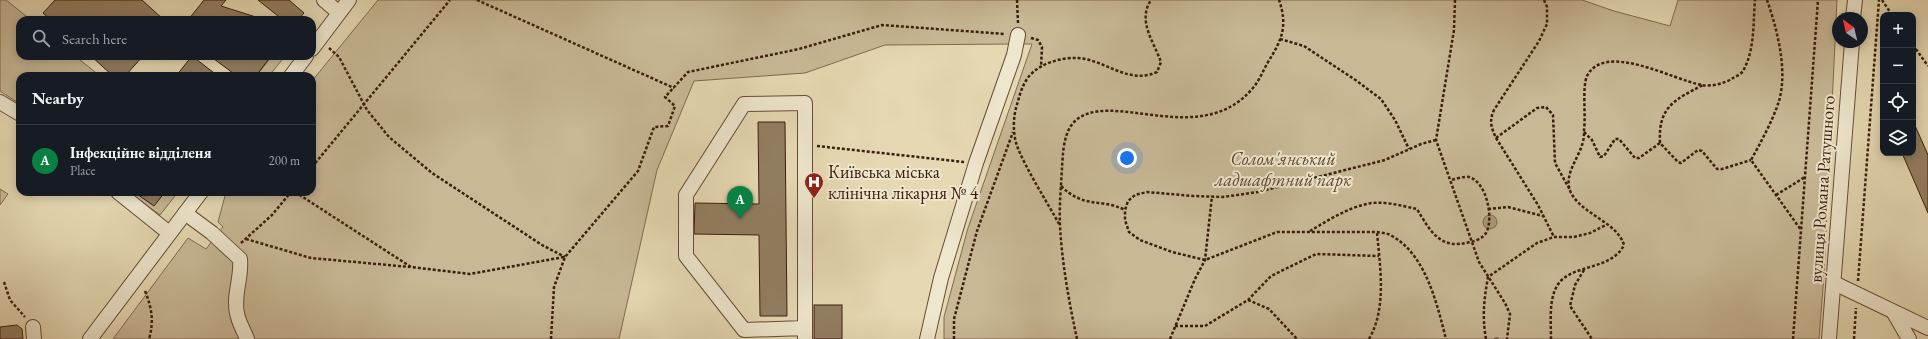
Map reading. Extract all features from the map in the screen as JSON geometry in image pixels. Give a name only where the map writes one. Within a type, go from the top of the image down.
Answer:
[{"type":"street","points":[[324,0],[339,13]]},
{"type":"street","points":[[316,44],[350,0]]},
{"type":"street","points":[[1854,12],[1855,0]]},
{"type":"street","points":[[927,339],[941,278],[976,163],[1014,55],[1018,34]]},
{"type":"street","name":"вулиця Романа Ратушного","points":[[1830,339],[1852,48]]},
{"type":"street","points":[[294,72],[303,60]]},
{"type":"street","points":[[0,102],[16,112]]},
{"type":"street","points":[[744,330],[805,333],[805,104],[744,104],[686,195],[686,256],[744,330],[755,339]]},
{"type":"street","points":[[123,196],[169,233]]},
{"type":"street","points":[[90,339],[198,196]]},
{"type":"street","points":[[185,213],[212,233],[240,259],[241,272],[237,290],[237,313],[247,339]]},
{"type":"street","points":[[1834,283],[1928,328]]},
{"type":"street","points":[[1894,313],[1909,339]]},
{"type":"path","points":[[316,162],[365,105],[450,0]]},
{"type":"path","points":[[477,0],[674,88]]},
{"type":"path","points":[[1017,0],[1018,34],[1038,40],[1042,47],[1040,67]]},
{"type":"path","points":[[1060,225],[1017,146],[1014,132],[1015,112],[1020,95],[1027,78],[1040,67],[1060,59],[1079,58],[1098,62],[1130,75],[1146,77],[1157,72],[1161,62],[1149,37],[1146,20],[1146,6],[1151,0]]},
{"type":"path","points":[[1077,339],[1064,270],[1060,225],[1063,151],[1067,135],[1074,123],[1083,116],[1098,111],[1181,118],[1200,117],[1214,113],[1242,99],[1253,88],[1280,39],[1284,28],[1284,18],[1279,0]]},
{"type":"path","points":[[1455,0],[1454,30],[1436,140],[1479,262],[1505,303],[1510,314],[1508,339]]},
{"type":"path","points":[[1544,0],[1547,7],[1547,24],[1539,41],[1494,110],[1490,120],[1496,138],[1544,217],[1554,237]]},
{"type":"path","points":[[1755,0],[1751,49],[1742,73],[1727,82],[1703,85],[1671,103],[1662,116],[1659,130],[1660,143],[1678,162],[1681,163],[1698,150],[1702,151],[1717,169],[1722,169],[1751,160],[1779,101],[1782,85],[1779,49],[1767,0]]},
{"type":"path","points":[[1793,339],[1818,0]]},
{"type":"path","points":[[1880,0],[1890,12]]},
{"type":"path","points":[[1854,339],[1880,0]]},
{"type":"path","points":[[1280,39],[1304,46],[1357,81],[1381,99],[1395,120],[1409,149]]},
{"type":"path","points":[[327,46],[339,57],[365,105],[389,137],[432,173],[542,246],[565,257]]},
{"type":"path","points":[[1915,48],[1928,66]]},
{"type":"path","points":[[1572,193],[1568,179],[1583,144],[1586,78],[1592,67],[1603,62],[1618,60],[1703,85]]},
{"type":"path","points":[[1496,138],[1537,108],[1546,107],[1553,115],[1555,163],[1572,193],[1606,225],[1617,232],[1622,238],[1624,245],[1621,252],[1611,260],[1566,276],[1560,281],[1554,291],[1551,339]]},
{"type":"path","points":[[954,339],[954,319],[977,231],[1014,132]]},
{"type":"path","points":[[1584,132],[1592,140],[1600,157],[1604,156],[1615,139],[1619,139],[1635,158],[1639,158],[1660,143]]},
{"type":"path","points":[[1436,140],[1409,149],[1385,160],[1266,191],[1212,196],[1147,192],[1135,195],[1128,201],[1125,210],[1125,220],[1129,232],[1140,240],[1172,252],[1205,260],[1276,232],[1377,232],[1391,235],[1412,255],[1423,270],[1431,286],[1446,339]]},
{"type":"path","points":[[805,145],[976,163]]},
{"type":"path","points":[[1751,160],[1801,230]]},
{"type":"path","points":[[1309,231],[1356,207],[1368,203],[1380,203],[1417,209],[1432,232],[1444,242],[1456,246],[1473,242],[1485,234],[1488,228],[1488,209],[1485,194],[1476,180],[1468,177],[1451,180]]},
{"type":"path","points":[[1776,195],[1805,177]]},
{"type":"path","points":[[1061,186],[1069,194],[1078,199],[1097,204],[1116,206],[1125,210]]},
{"type":"path","points":[[232,252],[272,214],[288,196]]},
{"type":"path","points":[[301,196],[411,267]]},
{"type":"path","points":[[1170,339],[1194,279],[1205,260],[1212,196]]},
{"type":"path","points":[[1488,209],[1508,207],[1544,217]]},
{"type":"path","points":[[1486,339],[1483,321],[1483,308],[1488,277],[1537,243],[1554,237],[1574,237],[1590,233],[1606,225]]},
{"type":"path","points":[[1368,339],[1376,327],[1381,287],[1377,232]]},
{"type":"path","points":[[246,239],[311,258],[470,274],[565,257]]},
{"type":"path","points":[[1174,326],[1205,326],[1248,300],[1271,276],[1316,254],[1379,256]]},
{"type":"path","points":[[551,339],[554,287],[565,257]]},
{"type":"path","points":[[1585,269],[1575,285],[1570,306],[1592,339]]},
{"type":"path","points":[[4,282],[10,300],[34,333]]},
{"type":"path","points":[[145,291],[150,304],[153,326],[149,339]]},
{"type":"path","points":[[1248,300],[1269,309],[1297,339]]},
{"type":"green space","points":[[0,0],[6,0],[26,16],[16,16],[16,60],[80,60],[95,72],[16,72],[16,101],[0,91]]},
{"type":"green space","name":"Солом'янський ладшафтний парк","points":[[378,0],[1582,0],[1614,11],[1670,26],[1678,0],[1837,0],[1836,12],[1832,12],[1832,48],[1835,48],[1824,275],[1819,339],[944,339],[944,317],[968,228],[1032,44],[1016,44],[885,45],[805,73],[694,81],[657,170],[619,339],[113,339],[188,238],[206,249],[223,227],[218,222],[225,196],[316,196],[316,76]]},
{"type":"green space","points":[[269,60],[282,60],[272,72],[259,72]]},
{"type":"green space","points":[[0,189],[8,194],[0,205]]},
{"type":"green space","points":[[134,196],[175,196],[160,215]]},
{"type":"shaded area","points":[[1487,215],[1493,215],[1497,219],[1497,225],[1493,229],[1487,229],[1483,225],[1483,219]]},
{"type":"building","points":[[55,0],[142,0],[160,16],[46,16],[43,13]]},
{"type":"building","points":[[204,0],[226,0],[221,6],[253,16],[191,16]]},
{"type":"building","points":[[258,0],[289,0],[304,13],[301,16],[278,16]]},
{"type":"building","points":[[95,60],[139,60],[129,72],[109,72]]},
{"type":"building","points":[[189,60],[197,60],[213,72],[179,72]]},
{"type":"building","points":[[215,60],[268,60],[259,72],[232,72]]},
{"type":"building","points":[[758,122],[785,122],[787,316],[760,316],[759,235],[694,234],[695,203],[759,204]]},
{"type":"building","points":[[1916,128],[1928,155],[1928,213],[1903,156],[1916,156]]},
{"type":"building","points":[[140,196],[162,196],[154,206]]},
{"type":"building","points":[[814,305],[842,305],[842,339],[814,339]]},
{"type":"building","points":[[17,325],[22,329],[23,339],[0,339],[0,327]]},
{"type":"place","name":"Київська міська клінічна лікарня № 4","points":[[814,199]]},
{"type":"place","name":"Інфекційне відділеня","points":[[740,219]]}]
